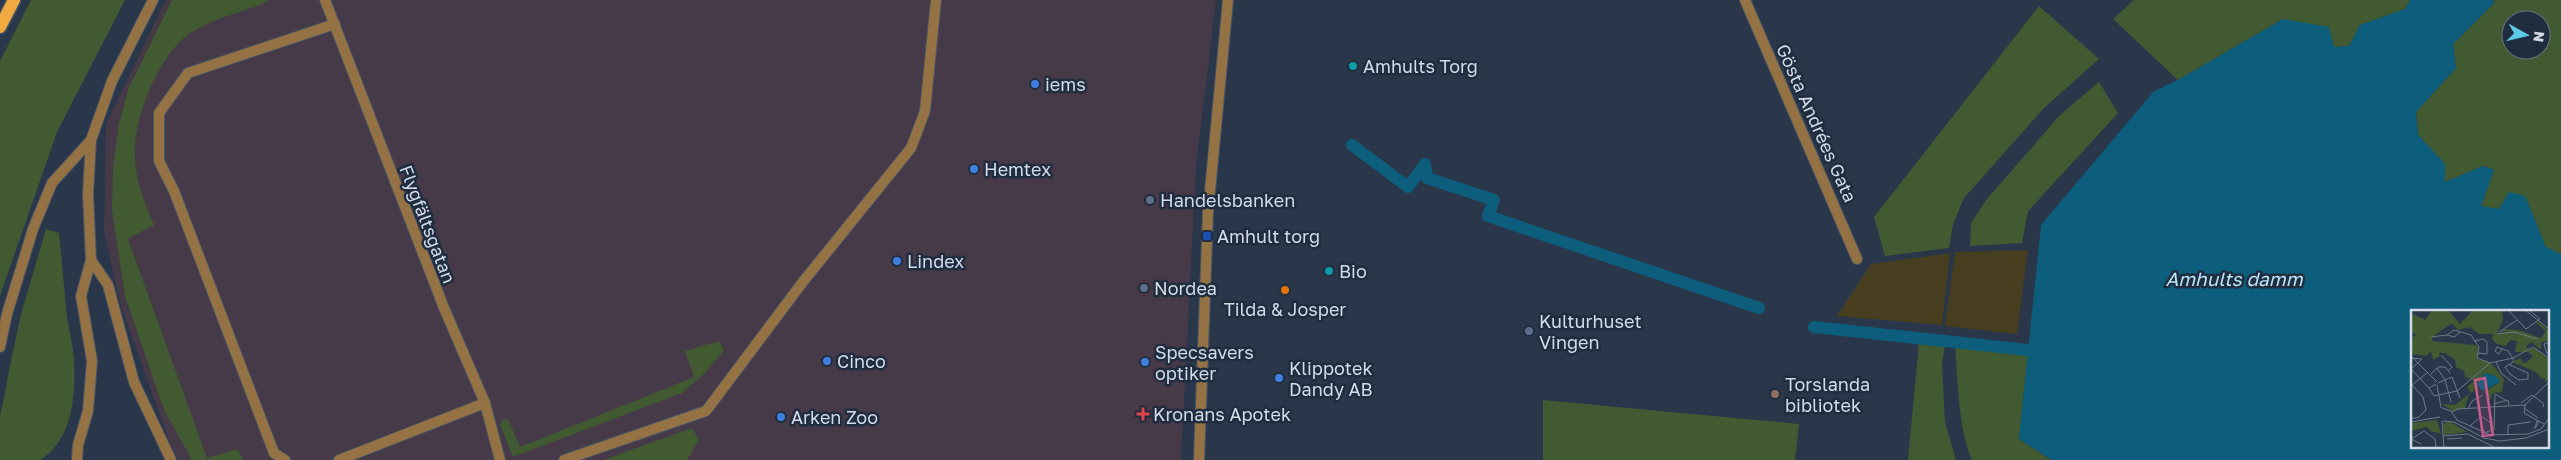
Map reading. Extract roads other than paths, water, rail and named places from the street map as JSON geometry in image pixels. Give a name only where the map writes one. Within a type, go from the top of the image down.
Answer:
[{"type":"main road","points":[[0,27],[14,0]]},
{"type":"street","points":[[77,460],[78,445],[88,411],[92,362],[82,296],[91,260],[88,194],[91,140],[112,81],[153,0]]},
{"type":"street","name":"Flygfältsgatan","points":[[325,0],[416,238],[485,403],[500,460]]},
{"type":"street","points":[[564,460],[706,411],[802,283],[911,148],[925,111],[936,0]]},
{"type":"street","points":[[1199,460],[1208,212],[1228,0]]},
{"type":"street","name":"Gösta Andrées Gata","points":[[1745,0],[1857,259]]},
{"type":"street","points":[[285,460],[274,453],[174,191],[160,161],[159,113],[188,73],[335,24]]},
{"type":"street","points":[[0,347],[7,314],[33,230],[52,183],[91,140]]},
{"type":"street","points":[[91,260],[108,285],[134,382],[171,460]]},
{"type":"street","points":[[339,460],[485,403]]},
{"type":"water","name":"Amhults damm","points":[[2410,0],[2492,0],[2495,2],[2453,44],[2456,68],[2416,112],[2418,135],[2445,164],[2445,182],[2483,166],[2494,170],[2481,206],[2499,209],[2509,192],[2525,196],[2546,247],[2561,254],[2561,460],[2052,460],[2019,439],[2041,225],[2154,91],[2178,80],[2283,19],[2329,27],[2334,47],[2349,46],[2360,25],[2405,9]]},
{"type":"waterway","points":[[1352,145],[1408,187],[1425,164],[1427,178],[1494,200],[1488,216],[1759,308]]},
{"type":"waterway","points":[[1814,327],[2028,350]]},
{"type":"place","name":"Amhults Torg","points":[[1353,66]]},
{"type":"place","name":"iems","points":[[1035,84]]},
{"type":"place","name":"Hemtex","points":[[974,169]]},
{"type":"place","name":"Handelsbanken","points":[[1150,200]]},
{"type":"place","name":"Amhult torg","points":[[1207,236]]},
{"type":"place","name":"Lindex","points":[[897,261]]},
{"type":"place","name":"Bio","points":[[1329,271]]},
{"type":"place","name":"Nordea","points":[[1144,288]]},
{"type":"place","name":"Tilda & Josper","points":[[1285,290]]},
{"type":"place","name":"Kulturhuset Vingen","points":[[1529,331]]},
{"type":"place","name":"Cinco","points":[[827,361]]},
{"type":"place","name":"Specsavers optiker","points":[[1145,362]]},
{"type":"place","name":"Klippotek Dandy AB","points":[[1279,378]]},
{"type":"place","name":"Torslanda bibliotek","points":[[1775,394]]},
{"type":"place","name":"Kronans Apotek","points":[[1143,414]]},
{"type":"place","name":"Arken Zoo","points":[[781,417]]}]
